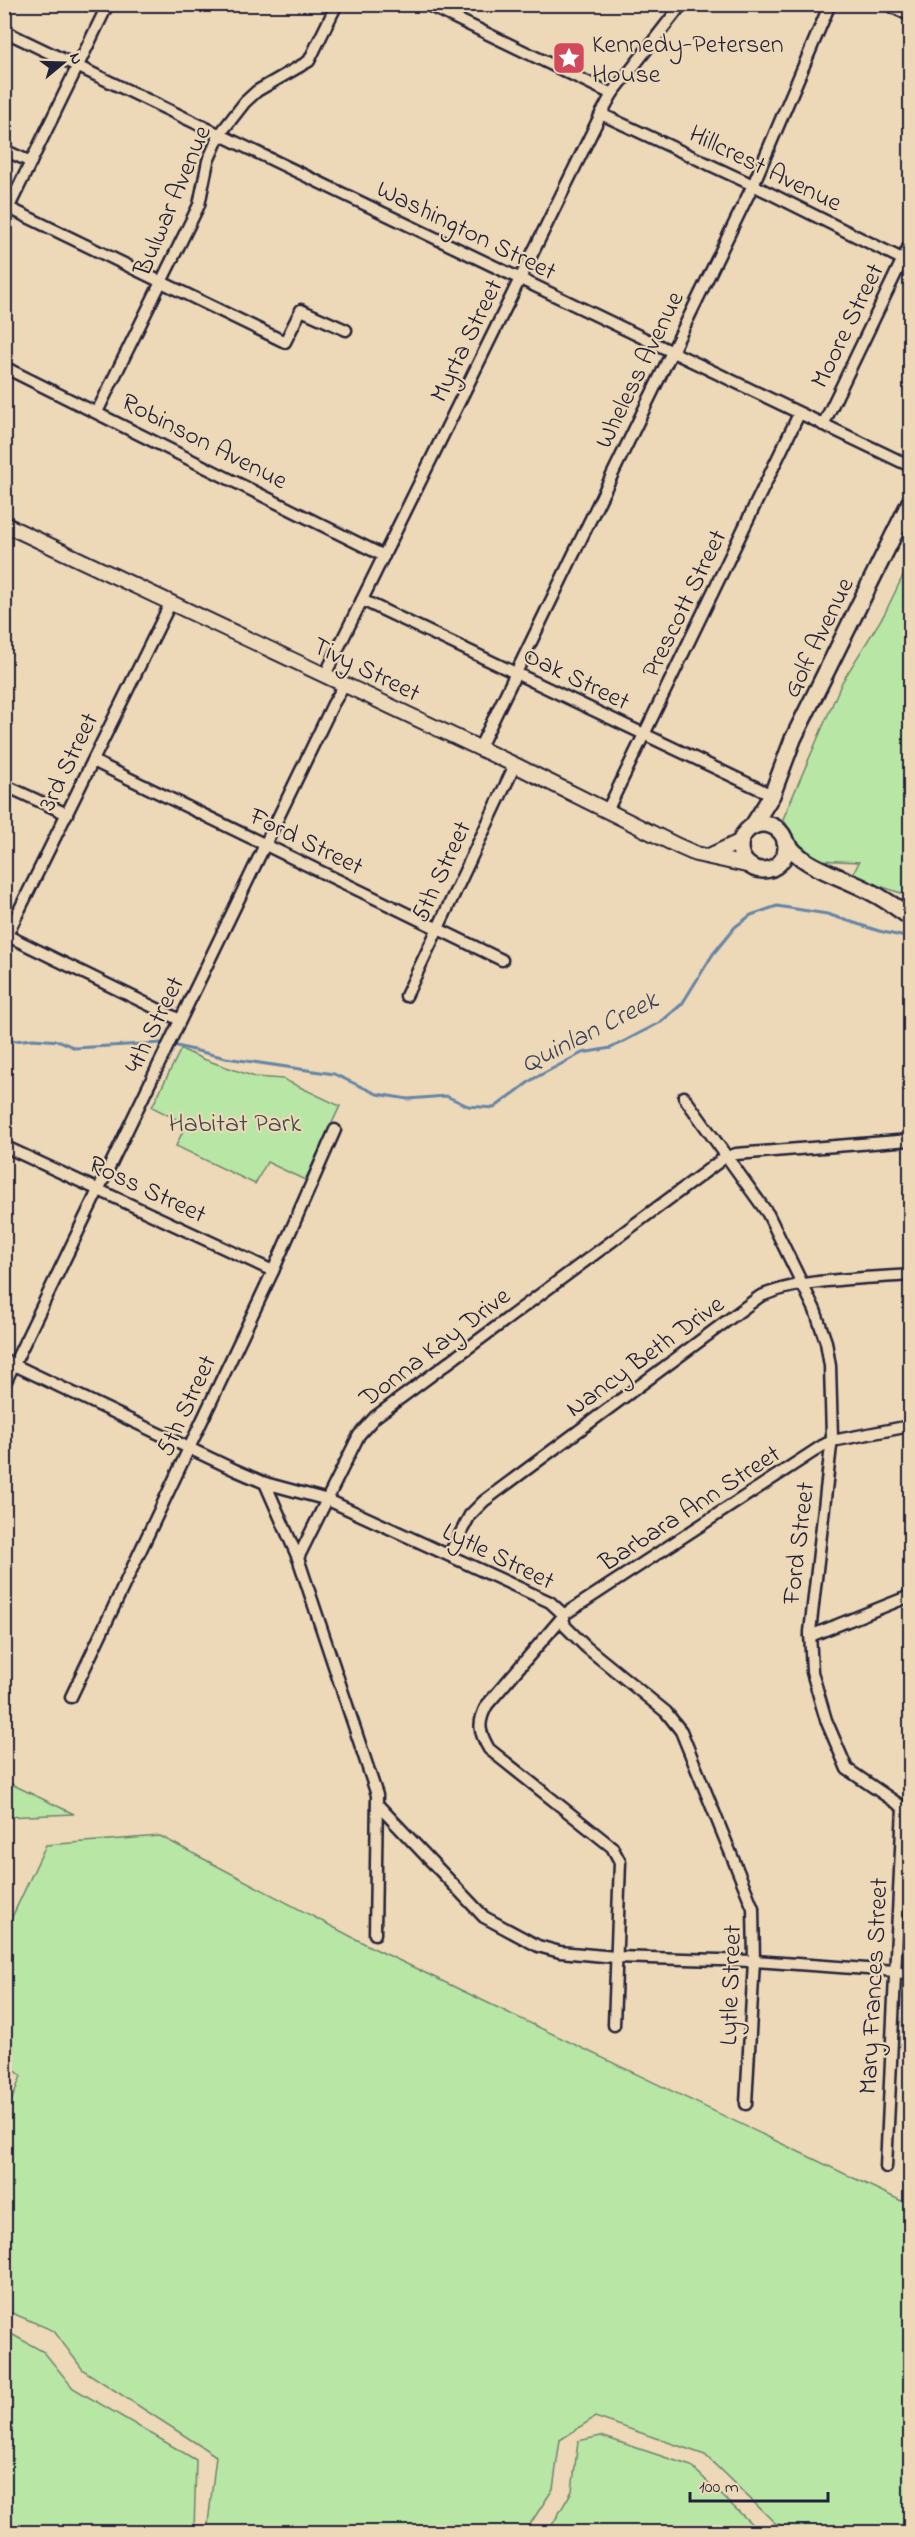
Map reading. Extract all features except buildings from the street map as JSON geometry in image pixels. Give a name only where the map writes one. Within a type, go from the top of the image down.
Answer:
[{"type":"main road","points":[[893,4],[910,12]]},
{"type":"main road","name":"Golf Avenue","points":[[752,827],[772,795],[793,740],[910,502]]},
{"type":"main road","name":"Golf Avenue","points":[[772,795],[780,835]]},
{"type":"main road","points":[[780,835],[783,858],[773,867],[766,870],[751,866],[741,855],[741,841],[745,833],[752,827],[766,824],[780,835],[792,852],[819,870],[871,892],[910,917]]},
{"type":"main road","points":[[773,867],[819,870]]},
{"type":"street","points":[[108,4],[7,213],[160,282],[285,342],[301,310],[346,330]]},
{"type":"street","name":"Bulwar Avenue","points":[[97,412],[199,205],[208,161],[220,134],[245,102],[257,91],[309,61],[337,4]]},
{"type":"street","points":[[426,4],[612,94]]},
{"type":"street","name":"Myrta Street","points":[[325,675],[601,114],[612,94],[682,4]]},
{"type":"street","name":"Wheless Avenue","points":[[479,749],[753,185],[830,4]]},
{"type":"street","name":"Washington Street","points":[[4,31],[799,414],[910,465]]},
{"type":"street","name":"Hillcrest Avenue","points":[[601,114],[753,185],[907,261]]},
{"type":"street","points":[[4,150],[31,162]]},
{"type":"street","name":"Moore Street","points":[[823,425],[907,261],[910,244]]},
{"type":"street","name":"Robinson Avenue","points":[[4,367],[384,556]]},
{"type":"street","name":"Prescott Street","points":[[607,811],[799,414]]},
{"type":"street","name":"Tivy Street","points":[[4,524],[515,765],[678,846],[751,866]]},
{"type":"street","name":"Oak Street","points":[[362,600],[772,795]]},
{"type":"street","name":"3rd Street","points":[[5,936],[171,602]]},
{"type":"street","name":"4th Street","points":[[4,1385],[9,1362],[99,1190],[333,704],[345,684]]},
{"type":"street","name":"Ford Street","points":[[93,761],[502,960]]},
{"type":"street","name":"5th Street","points":[[406,996],[515,765]]},
{"type":"street","points":[[4,785],[67,814]]},
{"type":"street","points":[[709,856],[741,841]]},
{"type":"street","points":[[5,936],[180,1020]]},
{"type":"street","name":"Ford Street","points":[[684,1096],[768,1214],[819,1320],[829,1354],[832,1441],[810,1636],[812,1672],[818,1697],[840,1758],[847,1769],[907,1809]]},
{"type":"street","name":"5th Street","points":[[71,1697],[273,1271],[335,1130]]},
{"type":"street","name":"Donna Kay Drive","points":[[298,1558],[359,1434],[375,1417],[714,1163],[727,1157],[910,1140]]},
{"type":"street","name":"Ross Street","points":[[4,1146],[273,1271]]},
{"type":"street","name":"Nancy Beth Drive","points":[[449,1555],[470,1515],[484,1502],[759,1297],[776,1289],[802,1285],[910,1275]]},
{"type":"street","name":"Lytle Street","points":[[9,1362],[265,1483],[328,1500],[550,1602],[562,1613],[565,1626],[586,1647],[666,1712],[681,1731],[750,1895],[755,1920],[746,2104]]},
{"type":"street","name":"Barbara Ann Street","points":[[614,2025],[620,1862],[612,1847],[489,1749],[478,1726],[487,1705],[563,1617],[832,1441],[910,1426]]},
{"type":"street","points":[[265,1483],[298,1558],[377,1795],[375,1934]]},
{"type":"street","points":[[810,1636],[910,1596]]},
{"type":"street","points":[[377,1804],[484,1917],[538,1946],[560,1952],[615,1957],[754,1961],[895,1971],[910,1975]]},
{"type":"street","name":"Mary Frances Street","points":[[886,2167],[895,1971],[907,1809]]},
{"type":"green space","points":[[910,561],[910,896],[852,877],[859,862],[817,860],[804,853],[783,819],[842,682],[885,613]]},
{"type":"green space","name":"Habitat Park","points":[[181,1049],[255,1077],[283,1079],[340,1106],[305,1180],[267,1162],[255,1184],[176,1146],[186,1124],[152,1107]]},
{"type":"green space","points":[[5,1781],[74,1814],[5,1817]]},
{"type":"green space","points":[[160,1836],[371,1947],[910,2205],[910,2532],[802,2532],[775,2523],[705,2455],[595,2417],[560,2440],[553,2489],[525,2532],[207,2532],[216,2456],[83,2370],[54,2331],[5,2310],[5,2117],[21,2076],[5,2060],[5,1932],[46,1845]]},
{"type":"green space","points":[[4,2330],[44,2352],[73,2388],[196,2460],[194,2532],[5,2532]]},
{"type":"green space","points":[[601,2436],[691,2466],[760,2532],[548,2532],[572,2491],[578,2441]]},
{"type":"waterway","name":"Quinlan Creek","points":[[177,1046],[226,1058],[334,1074],[377,1094],[408,1099],[446,1096],[468,1106],[494,1108],[533,1079],[582,1053],[611,1048],[661,1022],[682,1004],[713,954],[735,927],[751,915],[777,906],[827,914],[879,931],[910,938]]},
{"type":"waterway","name":"Quinlan Creek","points":[[4,1042],[33,1039],[60,1041],[75,1048],[161,1043]]},
{"type":"place","name":"Kennedy-Petersen House","points":[[569,58]]}]
